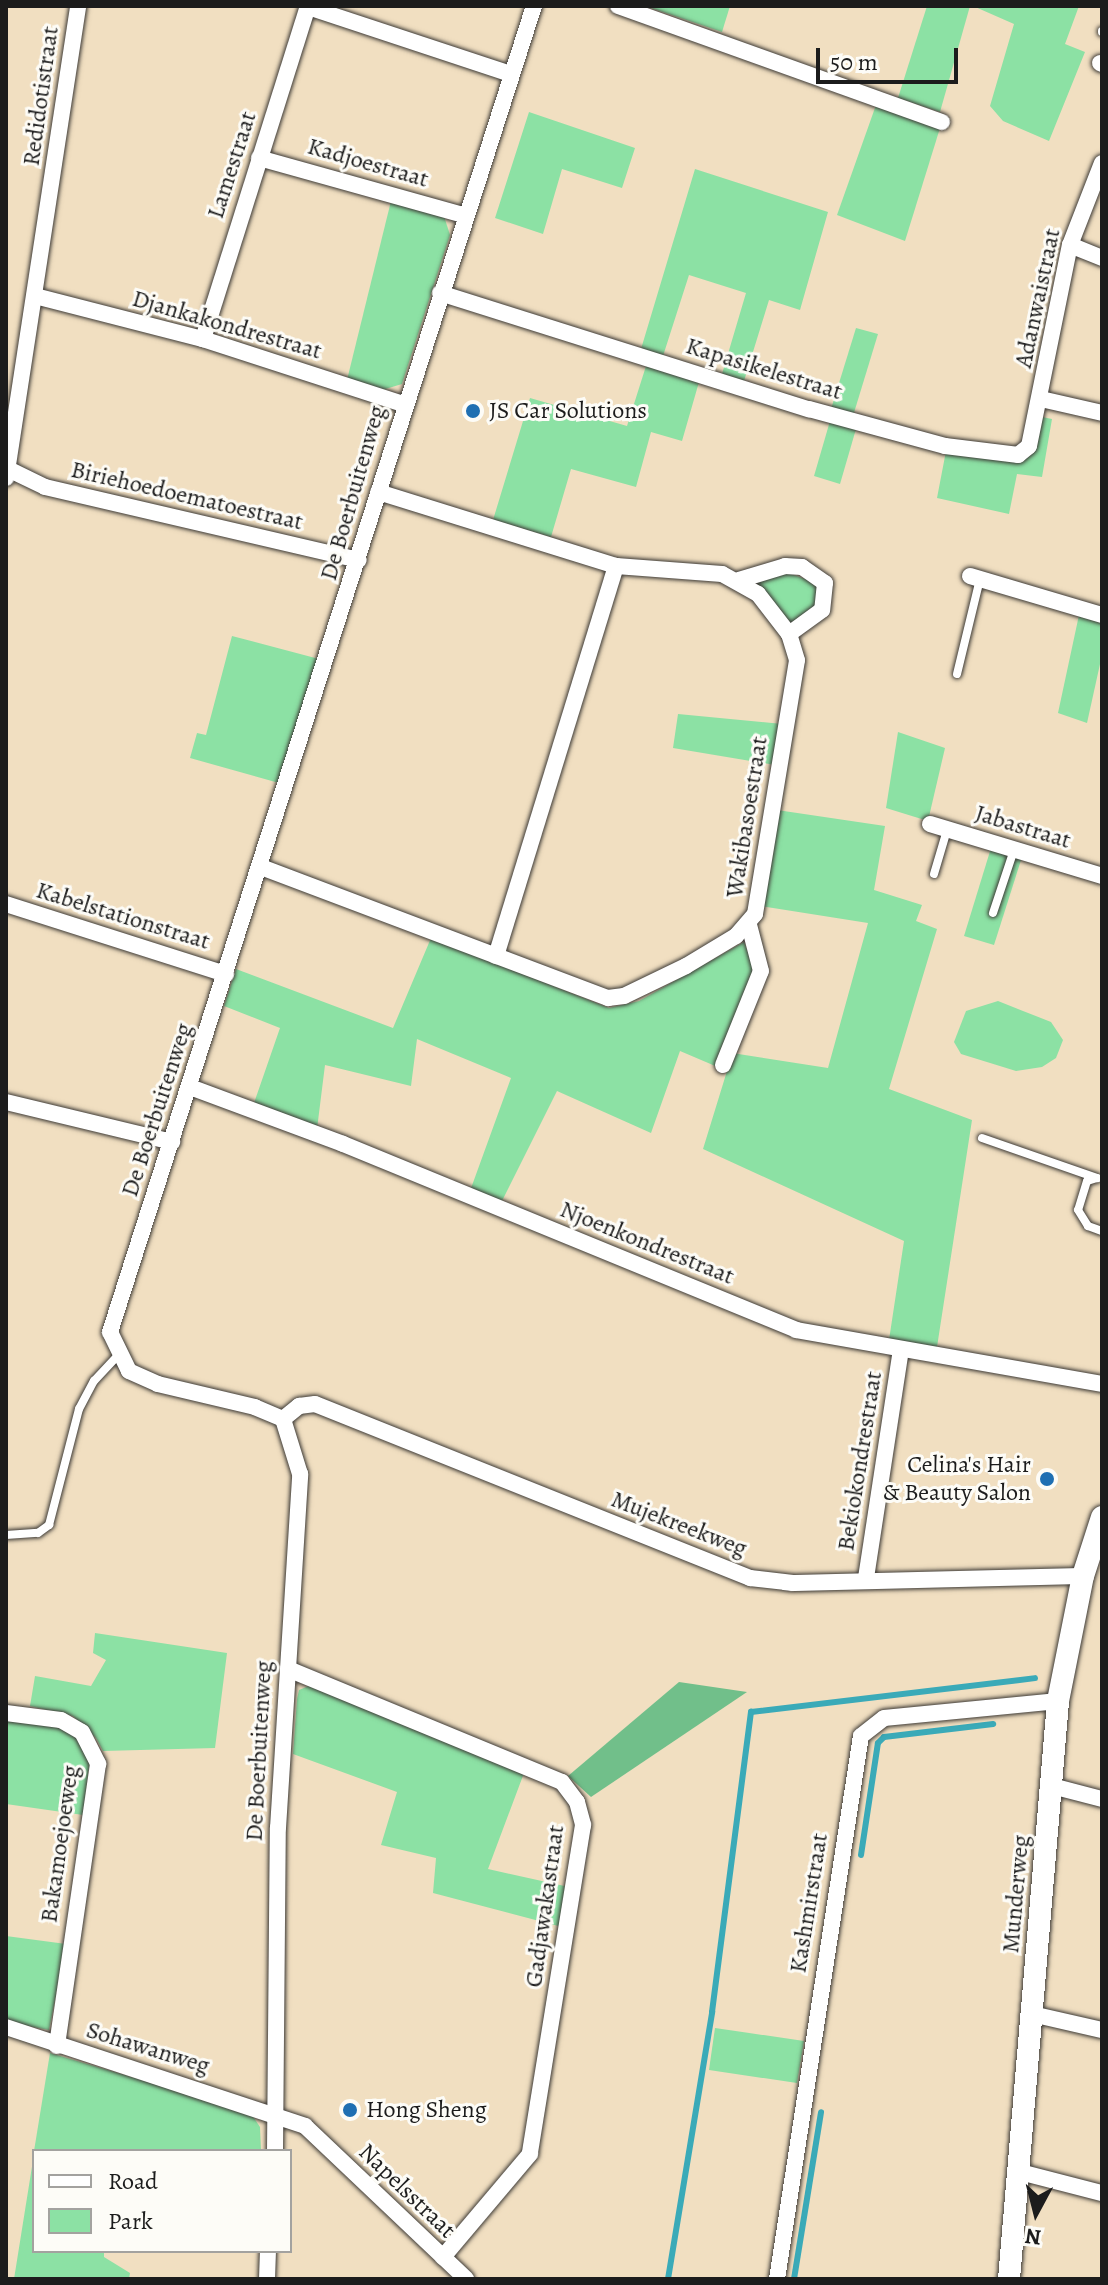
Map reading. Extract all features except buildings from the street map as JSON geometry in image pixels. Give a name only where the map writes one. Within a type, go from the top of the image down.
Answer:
[{"type":"street","name":"Redidotistraat","points":[[7,474],[78,6]]},
{"type":"street","name":"De Boerbuitenweg","points":[[118,1355],[110,1332],[359,560],[403,404],[463,215],[534,6]]},
{"type":"street","points":[[618,6],[942,122]]},
{"type":"street","points":[[308,7],[510,74]]},
{"type":"street","name":"Lamestraat","points":[[203,339],[308,7]]},
{"type":"street","name":"Kadjoestraat","points":[[259,158],[463,215]]},
{"type":"street","name":"Adanwaistraat","points":[[1041,399],[1070,245],[1102,163]]},
{"type":"street","points":[[1070,245],[1102,258]]},
{"type":"street","name":"Kapasikelestraat","points":[[440,293],[809,409],[990,454],[1018,455],[1029,446],[1041,399]]},
{"type":"street","name":"Djankakondrestraat","points":[[35,296],[203,339],[403,404]]},
{"type":"street","points":[[1041,399],[1102,413]]},
{"type":"street","name":"Biriehoedoematoestraat","points":[[7,474],[45,487],[359,560]]},
{"type":"street","points":[[378,492],[616,566],[722,574],[739,580],[785,566],[802,567],[825,583],[822,610],[789,634]]},
{"type":"street","points":[[496,956],[616,566]]},
{"type":"street","points":[[976,577],[1102,615]]},
{"type":"street","name":"Wakibasoestraat","points":[[261,867],[496,956],[592,996],[624,996],[686,966],[749,925],[755,914],[797,660],[789,634],[758,594],[739,580]]},
{"type":"street","name":"Jabastraat","points":[[930,824],[1102,876]]},
{"type":"street","name":"Kabelstationstraat","points":[[6,904],[226,974]]},
{"type":"street","points":[[723,1065],[761,971],[749,925]]},
{"type":"street","name":"Njoenkondrestraat","points":[[190,1087],[343,1144],[796,1330],[1102,1384]]},
{"type":"street","points":[[6,1102],[172,1142]]},
{"type":"street","name":"Bekiokondrestraat","points":[[866,1578],[901,1350]]},
{"type":"street","points":[[118,1355],[129,1371],[158,1384],[255,1407],[283,1419]]},
{"type":"street","name":"Mujekreekweg","points":[[283,1419],[299,1406],[315,1404],[750,1578],[793,1583],[866,1578],[1083,1576]]},
{"type":"street","name":"De Boerbuitenweg","points":[[275,2149],[278,1828],[300,1474],[283,1419]]},
{"type":"street","name":"Munderweg","points":[[1009,2279],[1058,1701],[1083,1576],[1102,1517]]},
{"type":"street","name":"Gadjawakastraat","points":[[288,1669],[562,1782],[577,1802],[583,1825],[530,2154],[443,2257]]},
{"type":"street","name":"Kashmirstraat","points":[[777,2279],[861,1736],[884,1718],[1058,1701]]},
{"type":"street","name":"Bakamoejoeweg","points":[[6,1713],[61,1720],[82,1732],[98,1764],[57,2046]]},
{"type":"street","points":[[1052,1786],[1102,1799]]},
{"type":"street","points":[[1032,2014],[1102,2030]]},
{"type":"street","name":"Sohawanweg","points":[[6,2027],[57,2046],[276,2112]]},
{"type":"street","name":"Napelsstraat","points":[[276,2112],[305,2126],[466,2279]]},
{"type":"street","points":[[1020,2172],[1102,2193]]},
{"type":"street","points":[[267,2279],[268,2253]]},
{"type":"lane","points":[[957,674],[976,577]]},
{"type":"lane","points":[[934,874],[947,829]]},
{"type":"lane","points":[[993,913],[1015,850]]},
{"type":"lane","points":[[982,1138],[1099,1178]]},
{"type":"lane","points":[[1099,1178],[1087,1181],[1078,1210],[1088,1226],[1102,1231]]},
{"type":"lane","points":[[6,1535],[38,1533],[49,1525],[79,1409],[94,1381],[118,1355]]},
{"type":"green space","points":[[645,6],[730,6],[722,32]]},
{"type":"green space","points":[[927,6],[970,6],[940,112],[898,98]]},
{"type":"green space","points":[[973,6],[1079,6],[1065,44],[1085,52],[1049,141],[1003,121],[990,106],[1014,24]]},
{"type":"green space","points":[[876,105],[940,128],[905,241],[837,215]]},
{"type":"green space","points":[[529,112],[635,148],[622,188],[562,169],[543,234],[495,218]]},
{"type":"green space","points":[[695,169],[828,212],[800,310],[769,300],[744,381],[722,374],[746,293],[689,275],[663,356],[641,349]]},
{"type":"green space","points":[[391,201],[444,216],[450,235],[402,384],[382,390],[347,380]]},
{"type":"green space","points":[[856,328],[878,334],[853,416],[831,409]]},
{"type":"green space","points":[[646,366],[699,382],[682,441],[651,432],[636,487],[571,469],[551,537],[493,520],[530,398],[627,426]]},
{"type":"green space","points":[[1042,417],[1052,419],[1042,477],[1017,474],[1009,514],[937,498],[946,451],[1007,461]]},
{"type":"green space","points":[[830,421],[856,429],[840,484],[814,476]]},
{"type":"green space","points":[[785,572],[817,583],[818,607],[798,623],[788,624],[752,580]]},
{"type":"green space","points":[[1079,615],[1102,622],[1102,655],[1087,723],[1058,713]]},
{"type":"green space","points":[[232,636],[319,659],[279,783],[190,758],[197,733],[206,735]]},
{"type":"green space","points":[[678,714],[782,724],[775,765],[673,748]]},
{"type":"green space","points":[[898,732],[945,748],[928,821],[886,808]]},
{"type":"green space","points":[[777,810],[885,826],[874,890],[922,905],[916,921],[937,929],[889,1089],[972,1120],[937,1347],[889,1340],[904,1241],[703,1149],[727,1071],[680,1051],[651,1133],[557,1091],[501,1203],[470,1191],[511,1078],[417,1039],[411,1086],[325,1065],[317,1129],[253,1106],[280,1028],[224,1006],[236,969],[393,1028],[431,938],[609,1008],[639,1001],[744,942],[757,975],[732,1053],[828,1068],[868,923],[761,906]]},
{"type":"green space","points":[[991,848],[1022,857],[994,945],[964,936]]},
{"type":"green space","points":[[998,1001],[1051,1022],[1063,1040],[1056,1058],[1042,1067],[1016,1071],[961,1054],[954,1042],[966,1011]]},
{"type":"green space","points":[[95,1633],[227,1653],[215,1748],[103,1751],[96,1738],[73,1716],[30,1706],[35,1676],[91,1686],[106,1660],[93,1653]]},
{"type":"green space","points":[[679,1682],[747,1692],[591,1797],[568,1776]]},
{"type":"green space","points":[[311,1685],[524,1773],[488,1869],[569,1887],[562,1927],[433,1893],[436,1858],[381,1845],[397,1792],[293,1754],[299,1690]]},
{"type":"green space","points":[[6,1717],[65,1728],[77,1737],[90,1759],[83,1815],[6,1804]]},
{"type":"green space","points":[[6,1936],[66,1944],[49,2030],[6,2022]]},
{"type":"green space","points":[[715,2028],[804,2041],[797,2083],[709,2070]]},
{"type":"green space","points":[[50,2053],[250,2112],[260,2127],[261,2149],[34,2149]]},
{"type":"green space","points":[[32,2166],[32,2253],[104,2253],[104,2257],[130,2273],[129,2279],[14,2279]]},
{"type":"waterway","points":[[668,2279],[712,2012],[751,1712],[1035,1678]]},
{"type":"waterway","points":[[861,1855],[878,1743],[884,1737],[993,1724]]},
{"type":"waterway","points":[[794,2279],[821,2112]]},
{"type":"place","name":"JS Car Solutions","points":[[473,411]]},
{"type":"place","name":"Celina's Hair & Beauty Salon","points":[[1047,1479]]},
{"type":"place","name":"Hong Sheng","points":[[350,2110]]}]
